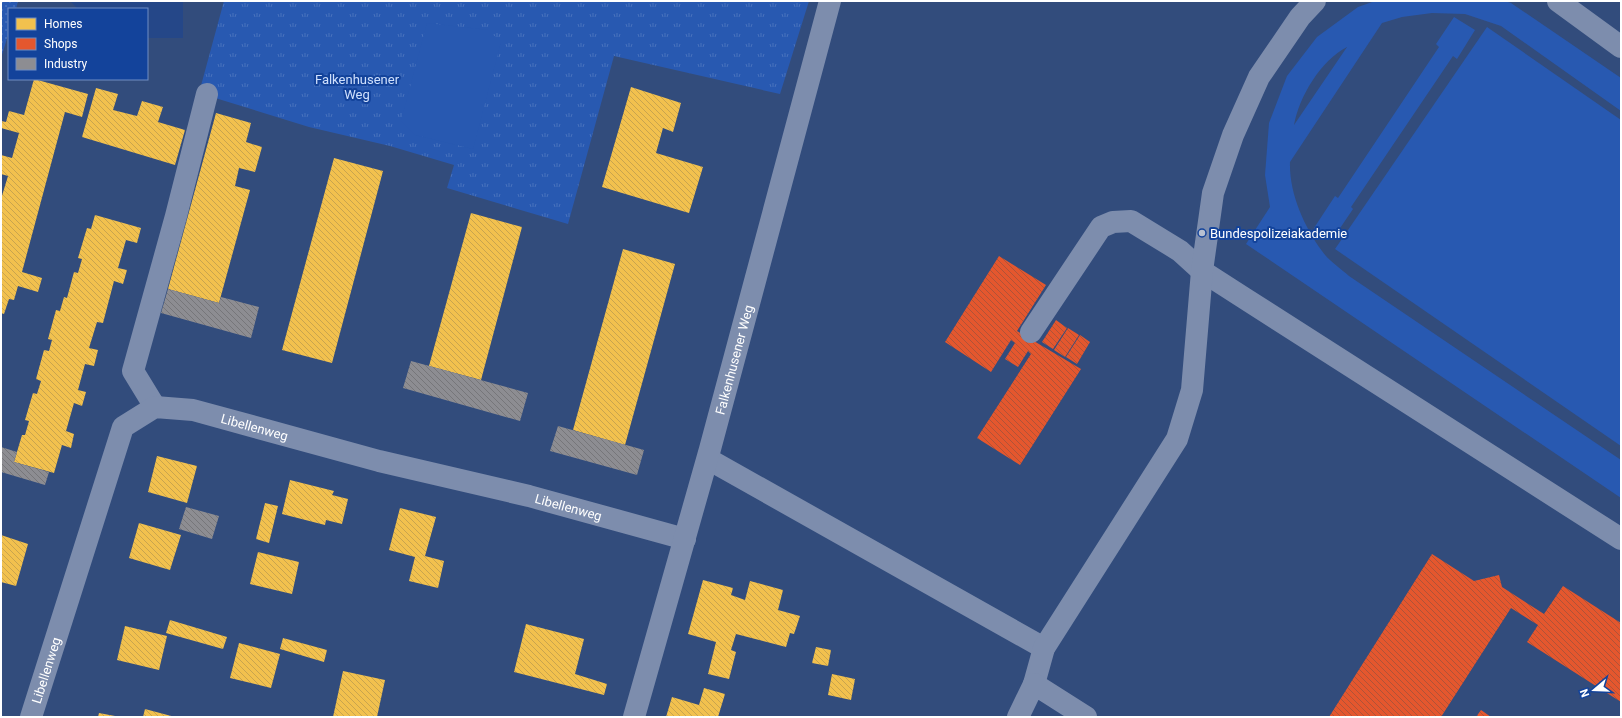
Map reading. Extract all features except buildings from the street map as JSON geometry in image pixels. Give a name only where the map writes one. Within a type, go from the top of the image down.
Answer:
[{"type":"street","name":"Falkenhusener Weg","points":[[634,717],[708,459],[830,1]]},
{"type":"street","points":[[1018,717],[1034,684],[1044,648],[1177,439],[1192,390],[1202,271],[1213,193],[1233,135],[1259,77],[1300,17],[1315,1]]},
{"type":"street","points":[[1558,1],[1621,47]]},
{"type":"street","points":[[155,407],[133,371],[176,216],[207,94]]},
{"type":"street","points":[[1030,332],[1101,227],[1113,222],[1131,221],[1180,250],[1202,271],[1621,539]]},
{"type":"street","name":"Libellenweg","points":[[31,717],[123,427],[155,407],[193,410],[379,461],[529,496],[685,539]]},
{"type":"street","points":[[708,459],[720,464],[1044,648]]},
{"type":"street","points":[[1034,684],[1086,717]]},
{"type":"green space","points":[[1,1],[18,1],[16,8],[8,8],[8,35],[1,58]]},
{"type":"green space","points":[[224,1],[809,1],[780,94],[614,56],[568,224],[447,188],[454,165],[390,146],[309,127],[199,93]]},
{"type":"green space","points":[[1375,1],[1505,1],[1511,3],[1621,78],[1621,111],[1501,26],[1465,14],[1432,13],[1402,17],[1382,23],[1290,162],[1290,174],[1299,209],[1309,231],[1327,258],[1349,276],[1621,460],[1621,498],[1246,244],[1270,207],[1265,175],[1269,123],[1287,76],[1317,37],[1358,7]],"holes":[[[1347,47],[1294,125],[1306,91],[1313,80],[1328,61]]]},
{"type":"green space","points":[[1454,17],[1475,30],[1457,59],[1453,56],[1351,207],[1353,209],[1332,240],[1314,228],[1335,196],[1338,198],[1439,47],[1436,44]]},
{"type":"green space","points":[[427,23],[488,30],[501,42],[473,149],[415,135],[401,121]]},
{"type":"green space","points":[[1487,27],[1621,120],[1621,446],[1335,249]]},
{"type":"shaded area","points":[[70,1],[183,1],[183,38],[148,38],[148,8],[77,8]]},
{"type":"place","name":"Bundespolizeiakademie","points":[[1202,233]]}]
